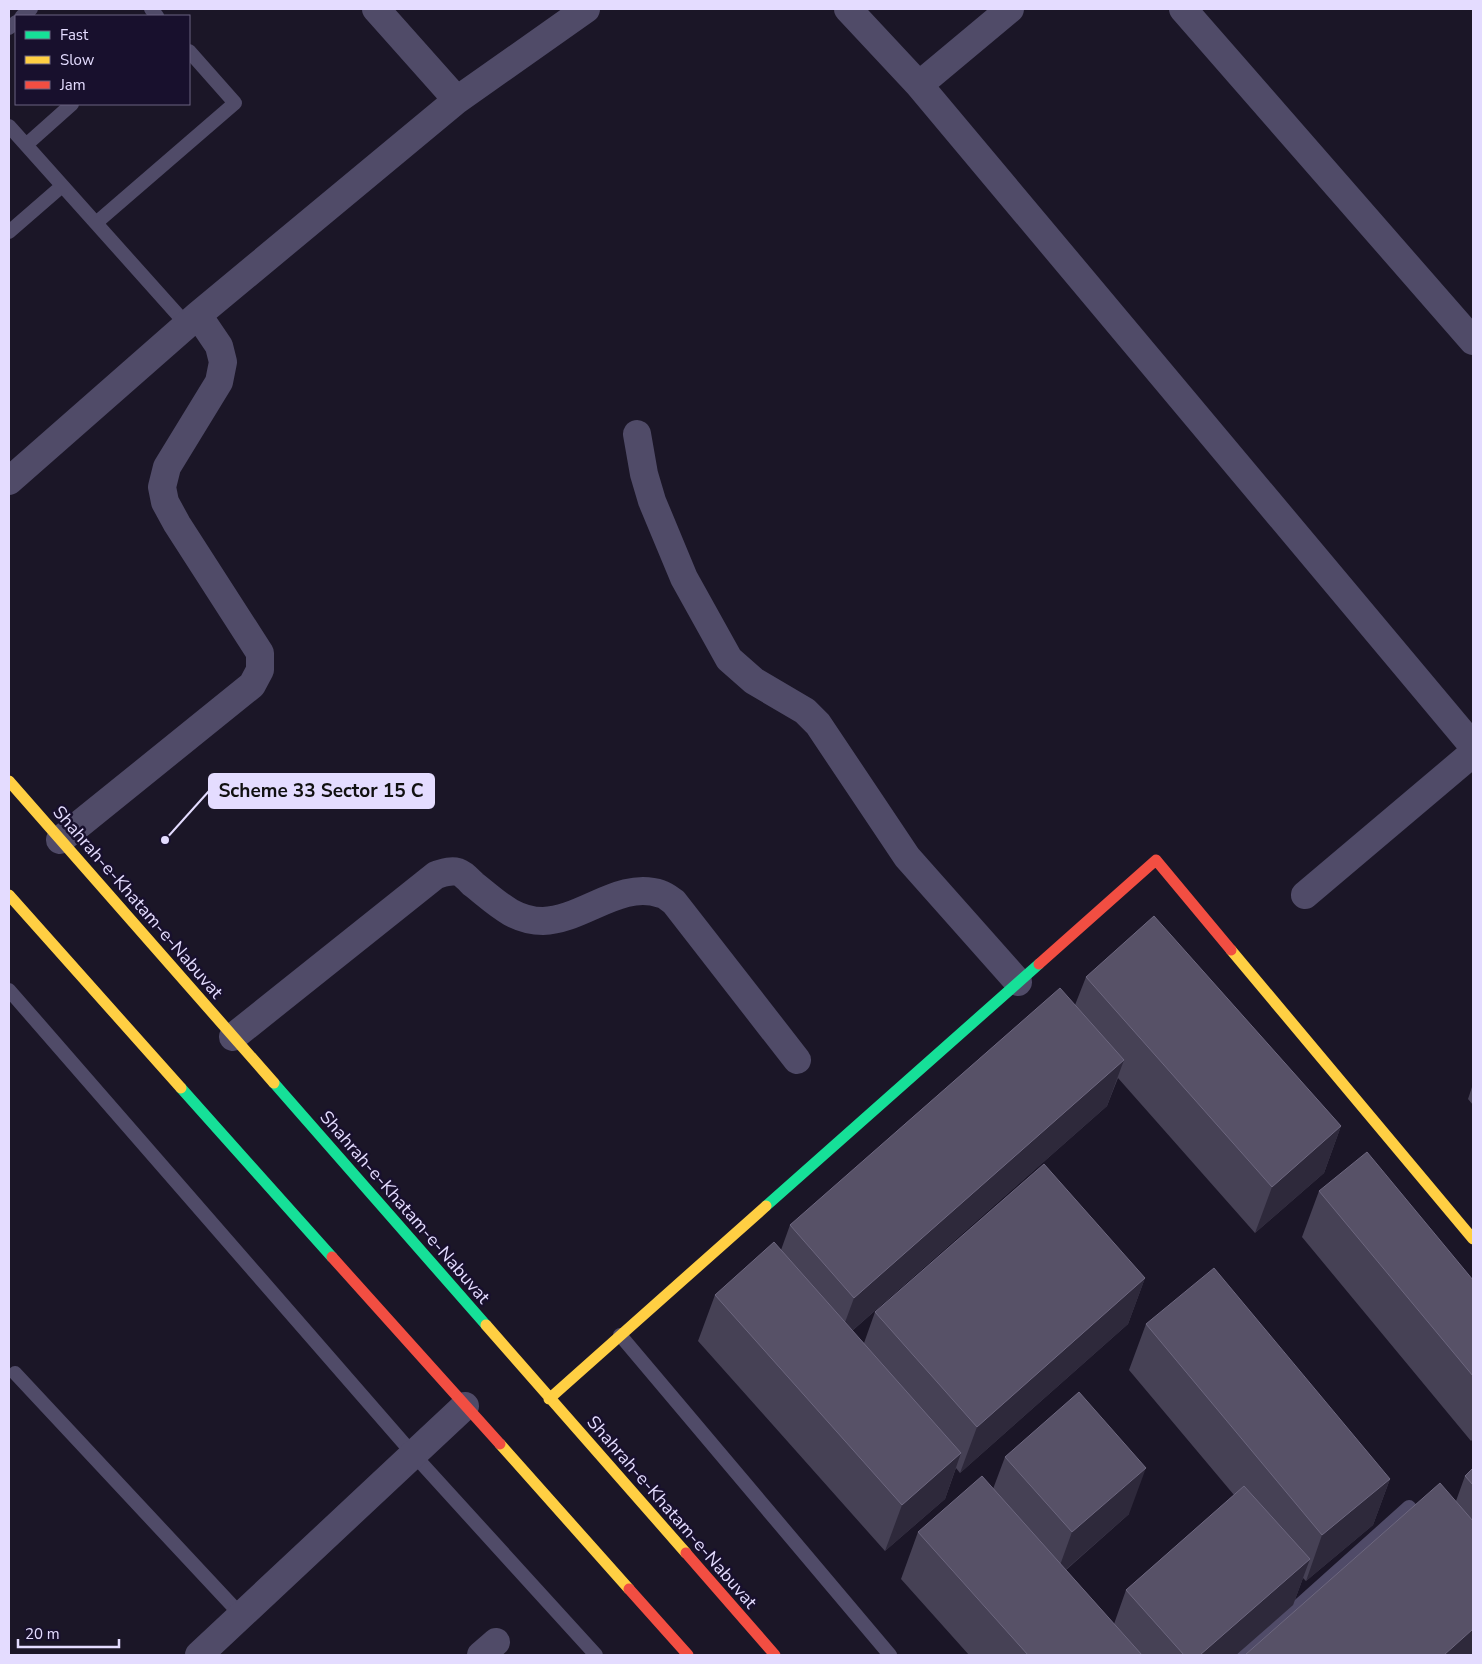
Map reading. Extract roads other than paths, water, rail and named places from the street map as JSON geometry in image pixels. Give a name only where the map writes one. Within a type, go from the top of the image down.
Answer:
[{"type":"main road","name":"Shahrah-e-Khatam-e-Nabuvat","points":[[9,781],[775,1655]]},
{"type":"main road","points":[[549,1399],[1156,860],[1473,1239]]},
{"type":"main road","points":[[9,895],[688,1655]]},
{"type":"street","points":[[376,9],[457,100]]},
{"type":"street","points":[[9,481],[192,320],[457,100],[586,9]]},
{"type":"street","points":[[848,9],[919,85],[1473,746]]},
{"type":"street","points":[[919,85],[1010,9]]},
{"type":"street","points":[[1184,9],[1473,341]]},
{"type":"street","points":[[60,840],[252,685],[260,670],[260,653],[177,524],[166,502],[162,487],[167,467],[219,382],[223,362],[219,346],[192,320]]},
{"type":"street","points":[[637,434],[644,474],[652,501],[684,578],[729,659],[754,682],[805,711],[818,724],[906,857],[1018,982]]},
{"type":"street","points":[[1304,895],[1473,753]]},
{"type":"street","points":[[233,1038],[436,875],[447,871],[460,872],[510,914],[543,921],[563,918],[628,892],[662,894],[674,902],[797,1060]]},
{"type":"street","points":[[199,1655],[465,1406]]},
{"type":"lane","points":[[96,224],[235,103],[190,52]]},
{"type":"lane","points":[[26,145],[71,105]]},
{"type":"lane","points":[[9,126],[96,224],[192,320]]},
{"type":"lane","points":[[9,232],[62,186]]},
{"type":"lane","points":[[9,990],[414,1455],[596,1655]]},
{"type":"lane","points":[[620,1336],[890,1655]]},
{"type":"lane","points":[[16,1373],[242,1616]]},
{"type":"lane","points":[[1244,1655],[1409,1507],[1435,1536]]},
{"type":"place","name":"Scheme 33 Sector 15 C","points":[[165,840]]}]
